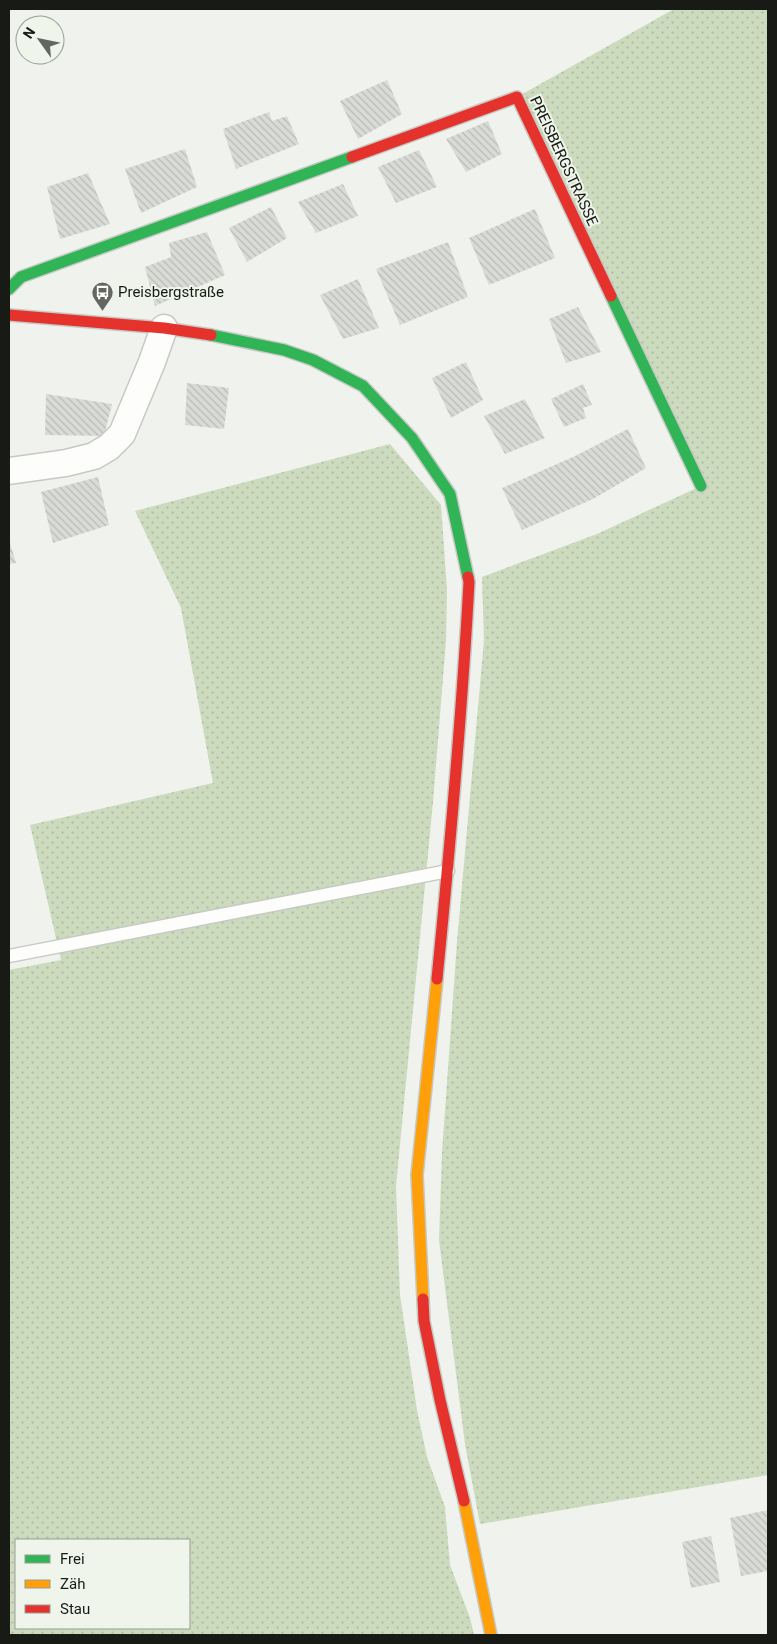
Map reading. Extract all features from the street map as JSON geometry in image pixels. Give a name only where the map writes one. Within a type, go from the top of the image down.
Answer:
[{"type":"street","name":"PREISBERGSTRASSE","points":[[9,289],[21,277],[516,97],[701,486]]},
{"type":"street","points":[[9,314],[164,328],[227,337],[284,350],[313,360],[363,386],[412,438],[450,494],[469,582],[448,871],[417,1175],[424,1321],[491,1635]]},
{"type":"street","points":[[9,471],[66,464],[94,456],[109,447],[122,434],[164,328]]},
{"type":"lane","points":[[9,956],[448,871]]},
{"type":"green space","points":[[674,9],[768,9],[768,1475],[480,1524],[465,1444],[439,1240],[442,1153],[457,942],[484,640],[482,577],[597,534],[701,486],[517,97]]},
{"type":"green space","points":[[390,444],[441,505],[447,590],[446,641],[433,802],[396,1186],[400,1295],[417,1410],[427,1457],[445,1507],[450,1565],[470,1618],[474,1635],[9,1635],[9,970],[61,960],[30,825],[213,783],[181,608],[135,511]]},
{"type":"building","points":[[387,80],[402,114],[358,139],[340,101]]},
{"type":"building","points":[[269,112],[272,121],[287,116],[299,144],[236,169],[223,129]]},
{"type":"building","points":[[488,121],[502,154],[466,172],[446,139]]},
{"type":"building","points":[[185,149],[197,187],[141,213],[125,169]]},
{"type":"building","points":[[419,150],[437,187],[396,203],[378,167]]},
{"type":"building","points":[[88,173],[110,224],[60,239],[47,187]]},
{"type":"building","points":[[343,184],[358,216],[316,233],[298,202]]},
{"type":"building","points":[[271,207],[287,238],[247,262],[229,228]]},
{"type":"building","points":[[535,209],[555,258],[489,285],[469,238]]},
{"type":"building","points":[[207,232],[225,275],[155,306],[145,267],[171,257],[169,243]]},
{"type":"building","points":[[448,242],[468,297],[400,325],[376,269]]},
{"type":"building","points":[[358,279],[379,328],[343,339],[320,295]]},
{"type":"building","points":[[578,307],[601,352],[566,363],[549,319]]},
{"type":"building","points":[[466,362],[483,400],[451,418],[432,378]]},
{"type":"building","points":[[187,383],[229,388],[224,429],[185,425]]},
{"type":"building","points":[[583,384],[592,405],[583,408],[586,418],[564,427],[551,399]]},
{"type":"building","points":[[46,394],[112,404],[104,436],[45,435]]},
{"type":"building","points":[[525,399],[545,438],[505,454],[484,416]]},
{"type":"building","points":[[628,429],[646,468],[593,499],[522,530],[502,488],[573,457]]},
{"type":"building","points":[[98,477],[109,525],[53,543],[41,492]]},
{"type":"building","points":[[9,539],[16,563],[9,564]]},
{"type":"building","points":[[768,1510],[768,1571],[741,1576],[730,1518]]},
{"type":"building","points":[[711,1536],[720,1582],[691,1588],[682,1542]]},
{"type":"traffic: fast","points":[[9,289],[21,277],[352,157]]},
{"type":"traffic: fast","points":[[611,296],[701,486]]},
{"type":"traffic: fast","points":[[211,335],[284,350],[313,360],[363,386],[412,438],[450,494],[468,577]]},
{"type":"traffic: slow","points":[[423,1299],[417,1175],[437,979]]},
{"type":"traffic: slow","points":[[464,1501],[491,1635]]},
{"type":"traffic: jam","points":[[352,157],[517,97],[611,296]]},
{"type":"traffic: jam","points":[[9,315],[164,328],[211,335]]},
{"type":"traffic: jam","points":[[437,979],[459,731],[468,577]]},
{"type":"traffic: jam","points":[[423,1299],[424,1321],[440,1400],[464,1501]]},
{"type":"place","name":"Preisbergstraße","points":[[102,311]]}]
